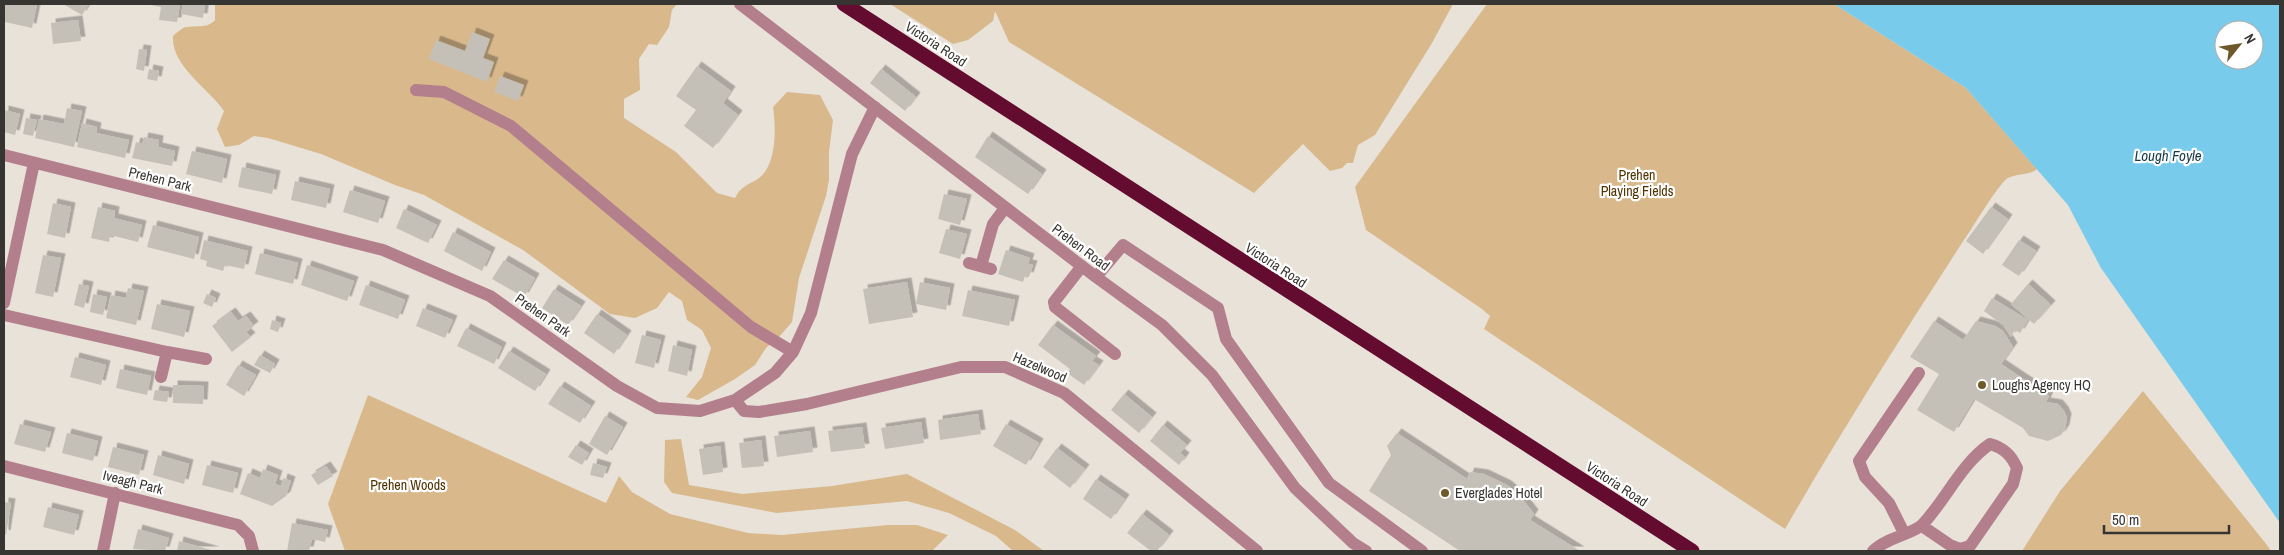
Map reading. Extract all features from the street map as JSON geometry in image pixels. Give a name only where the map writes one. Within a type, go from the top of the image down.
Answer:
[{"type":"highway","name":"Victoria Road","points":[[844,4],[1692,551]]},
{"type":"street","name":"Prehen Road","points":[[740,4],[1005,208],[1162,325],[1206,369],[1295,488],[1353,543],[1366,551]]},
{"type":"street","points":[[416,90],[444,92],[510,126],[751,327],[793,352]]},
{"type":"street","name":"Prehen Park","points":[[4,155],[383,250],[490,296],[617,386],[657,408],[700,411],[735,400],[776,373],[793,352],[811,313],[852,154],[875,107]]},
{"type":"street","points":[[4,303],[34,163]]},
{"type":"street","points":[[980,266],[993,224],[1005,208]]},
{"type":"street","points":[[1096,277],[1123,244],[1218,308],[1226,339],[1328,483],[1422,551]]},
{"type":"street","points":[[1082,266],[1054,302],[1055,308],[1115,354]]},
{"type":"street","points":[[4,315],[206,359]]},
{"type":"street","points":[[161,377],[167,352]]},
{"type":"street","name":"Hazelwood","points":[[735,400],[744,411],[759,412],[808,404],[961,367],[1005,367],[1064,393],[1257,551]]},
{"type":"street","points":[[1904,533],[1889,503],[1865,477],[1859,461],[1919,373]]},
{"type":"street","points":[[1874,551],[1880,545],[1922,526],[1976,454],[1990,444],[2000,447],[2012,457],[2017,468],[2013,484],[1970,546],[1960,550],[1922,526]]},
{"type":"street","name":"Iveagh Park","points":[[4,466],[238,524],[249,536],[253,551]]},
{"type":"street","points":[[103,551],[115,493]]},
{"type":"green space","points":[[215,4],[677,4],[672,10],[669,27],[657,45],[649,44],[639,59],[640,90],[624,99],[624,118],[676,152],[717,193],[735,198],[742,188],[765,172],[774,145],[775,124],[773,107],[787,92],[820,95],[833,120],[829,152],[829,180],[826,196],[799,278],[792,322],[766,348],[755,365],[698,400],[686,397],[702,377],[711,348],[702,330],[687,320],[682,301],[669,292],[657,308],[635,318],[610,314],[523,250],[424,195],[321,154],[268,138],[254,136],[239,145],[225,147],[217,129],[224,111],[184,67],[174,47],[173,36],[183,28],[204,26],[212,23],[215,20]]},
{"type":"green space","points":[[890,4],[1453,4],[1432,43],[1375,135],[1358,145],[1353,163],[1347,163],[1342,168],[1330,171],[1303,144],[1254,193],[1009,42],[995,11],[993,21],[968,40],[953,44]]},
{"type":"green space","name":"Prehen Playing Fields","points":[[1487,4],[1834,4],[1966,88],[2037,169],[2030,173],[2008,178],[1991,198],[1872,385],[1785,529],[1484,329],[1490,316],[1482,309],[1366,230],[1355,187]]},
{"type":"green space","points":[[2143,391],[2271,551],[2022,551],[2060,491]]},
{"type":"green space","name":"Prehen Woods","points":[[368,395],[606,503],[619,476],[632,492],[670,514],[748,533],[782,535],[888,525],[917,525],[948,535],[932,551],[345,551],[328,504]]},
{"type":"green space","points":[[681,439],[689,485],[742,494],[832,486],[907,474],[1015,530],[1044,551],[1013,551],[996,536],[949,513],[907,501],[777,513],[672,493],[664,482],[665,440]]},
{"type":"water","name":"Lough Foyle","points":[[1834,4],[2280,4],[2280,523],[2101,268],[2068,205],[1966,88]]},
{"type":"building","points":[[4,4],[37,4],[32,28],[5,22]]},
{"type":"building","points":[[63,4],[89,4],[82,15]]},
{"type":"building","points":[[145,4],[180,4],[177,22],[159,20],[161,7]]},
{"type":"building","points":[[183,4],[205,4],[203,18],[181,14]]},
{"type":"building","points":[[78,20],[81,41],[53,44],[51,23]]},
{"type":"building","points":[[472,32],[490,39],[483,58],[494,62],[487,82],[429,59],[436,40],[465,51]]},
{"type":"building","points":[[139,49],[147,50],[144,71],[136,69]]},
{"type":"building","points":[[697,66],[731,91],[723,103],[738,115],[713,148],[684,126],[696,110],[676,96]]},
{"type":"building","points":[[149,69],[159,71],[157,81],[147,79]]},
{"type":"building","points":[[881,69],[916,97],[905,111],[870,83]]},
{"type":"building","points":[[500,76],[524,85],[518,101],[494,92]]},
{"type":"building","points":[[67,108],[82,111],[74,147],[35,138],[39,119],[64,124]]},
{"type":"building","points":[[4,110],[20,114],[15,135],[4,132]]},
{"type":"building","points":[[26,118],[37,120],[33,136],[23,134]]},
{"type":"building","points":[[82,123],[97,127],[96,133],[129,140],[125,158],[77,147]]},
{"type":"building","points":[[988,136],[1042,174],[1028,194],[975,157]]},
{"type":"building","points":[[144,137],[159,140],[158,147],[175,151],[172,166],[132,158],[136,142],[142,144]]},
{"type":"building","points":[[192,151],[227,159],[222,183],[186,174]]},
{"type":"building","points":[[242,167],[276,175],[272,194],[238,187]]},
{"type":"building","points":[[295,181],[330,189],[326,208],[291,200]]},
{"type":"building","points":[[350,190],[385,201],[378,223],[343,212]]},
{"type":"building","points":[[944,194],[967,199],[960,225],[938,219]]},
{"type":"building","points":[[53,203],[71,207],[65,238],[47,234]]},
{"type":"building","points":[[98,207],[115,211],[114,218],[142,225],[138,242],[110,235],[109,242],[91,238]]},
{"type":"building","points":[[1991,207],[2008,219],[1983,254],[1966,241]]},
{"type":"building","points":[[404,209],[437,225],[428,243],[396,228]]},
{"type":"building","points":[[153,225],[199,237],[194,259],[147,247]]},
{"type":"building","points":[[946,229],[967,234],[960,259],[939,253]]},
{"type":"building","points":[[453,232],[491,252],[482,271],[444,251]]},
{"type":"building","points":[[204,240],[248,251],[244,269],[225,265],[223,271],[206,266],[207,261],[200,259]]},
{"type":"building","points":[[2019,240],[2036,251],[2019,276],[2002,265]]},
{"type":"building","points":[[1006,250],[1030,258],[1028,264],[1033,265],[1029,277],[1025,276],[1023,282],[998,274]]},
{"type":"building","points":[[260,253],[298,263],[293,284],[255,274]]},
{"type":"building","points":[[43,255],[61,258],[53,297],[35,293]]},
{"type":"building","points":[[504,260],[535,278],[524,297],[492,279]]},
{"type":"building","points":[[307,265],[354,281],[347,301],[301,285]]},
{"type":"building","points":[[907,282],[913,317],[869,324],[863,289]]},
{"type":"building","points":[[920,282],[950,288],[946,310],[916,304]]},
{"type":"building","points":[[79,284],[89,286],[84,308],[74,305]]},
{"type":"building","points":[[2028,284],[2051,305],[2034,324],[2011,304]]},
{"type":"building","points":[[366,285],[405,300],[398,319],[359,305]]},
{"type":"building","points":[[128,288],[144,291],[136,325],[106,318],[111,295],[126,298]]},
{"type":"building","points":[[554,289],[581,306],[568,325],[542,308]]},
{"type":"building","points":[[968,290],[1015,300],[1009,326],[962,316]]},
{"type":"building","points":[[93,294],[107,297],[103,315],[90,312]]},
{"type":"building","points":[[207,294],[216,298],[212,307],[203,303]]},
{"type":"building","points":[[1992,298],[2028,320],[2020,333],[2015,330],[2011,337],[2003,325],[1984,311]]},
{"type":"building","points":[[157,304],[190,311],[184,337],[151,329]]},
{"type":"building","points":[[423,308],[453,320],[445,338],[416,326]]},
{"type":"building","points":[[231,312],[238,321],[246,316],[254,326],[246,332],[251,337],[232,352],[212,326]]},
{"type":"building","points":[[597,314],[627,335],[614,354],[584,333]]},
{"type":"building","points":[[272,320],[281,323],[278,332],[270,329]]},
{"type":"building","name":"Loughs Agency HQ","points":[[1934,321],[1963,340],[1976,321],[1995,326],[2003,331],[2013,347],[2001,364],[2049,396],[2046,402],[2058,404],[2064,411],[2067,418],[2065,429],[2061,435],[2048,441],[2029,436],[2023,428],[1974,399],[1954,432],[1917,410],[1939,374],[1910,357]]},
{"type":"building","points":[[1053,325],[1096,356],[1092,361],[1099,365],[1084,385],[1067,373],[1070,369],[1038,345]]},
{"type":"building","points":[[466,328],[502,347],[494,364],[457,346]]},
{"type":"building","points":[[642,335],[661,340],[654,368],[635,363]]},
{"type":"building","points":[[673,345],[692,350],[687,376],[668,371]]},
{"type":"building","points":[[509,351],[546,374],[535,391],[498,368]]},
{"type":"building","points":[[260,355],[275,364],[270,373],[254,365]]},
{"type":"building","points":[[75,357],[106,365],[101,385],[70,377]]},
{"type":"building","points":[[238,365],[256,375],[244,396],[226,385]]},
{"type":"building","points":[[120,369],[151,376],[147,395],[116,388]]},
{"type":"building","points":[[173,385],[204,386],[203,404],[173,403]]},
{"type":"building","points":[[560,386],[591,406],[580,423],[548,404]]},
{"type":"building","points":[[155,390],[169,392],[167,402],[153,400]]},
{"type":"building","points":[[1124,394],[1152,417],[1139,433],[1111,410]]},
{"type":"building","points":[[978,414],[981,434],[940,440],[938,420]]},
{"type":"building","points":[[605,416],[623,427],[607,455],[589,444]]},
{"type":"building","points":[[921,422],[924,443],[885,449],[881,428]]},
{"type":"building","points":[[20,424],[51,432],[45,452],[14,444]]},
{"type":"building","points":[[1006,424],[1039,443],[1026,465],[993,446]]},
{"type":"building","points":[[1163,425],[1187,445],[1180,453],[1185,457],[1179,465],[1150,441]]},
{"type":"building","points":[[862,427],[865,448],[831,452],[828,431]]},
{"type":"building","points":[[810,431],[813,452],[777,457],[774,436]]},
{"type":"building","points":[[67,433],[98,441],[93,461],[62,453]]},
{"type":"building","name":"Everglades Hotel","points":[[1397,433],[1467,479],[1470,472],[1484,474],[1507,485],[1520,496],[1534,514],[1530,520],[1580,551],[1460,551],[1369,491],[1391,455],[1387,446]]},
{"type":"building","points":[[761,440],[764,466],[742,468],[739,443]]},
{"type":"building","points":[[576,445],[589,453],[582,465],[568,457]]},
{"type":"building","points":[[720,446],[723,472],[703,475],[699,449]]},
{"type":"building","points":[[113,447],[144,455],[139,475],[108,467]]},
{"type":"building","points":[[1057,448],[1085,469],[1070,488],[1043,467]]},
{"type":"building","points":[[158,455],[189,464],[184,484],[153,475]]},
{"type":"building","points":[[593,463],[607,467],[603,478],[590,475]]},
{"type":"building","points":[[207,465],[238,473],[233,493],[202,485]]},
{"type":"building","points":[[326,466],[333,476],[318,485],[311,475]]},
{"type":"building","points":[[263,469],[278,475],[275,484],[281,486],[283,478],[291,481],[286,496],[272,506],[240,494],[248,473],[260,478]]},
{"type":"building","points":[[1096,479],[1125,499],[1111,519],[1083,499]]},
{"type":"building","points":[[4,502],[11,503],[6,535],[4,534]]},
{"type":"building","points":[[48,507],[79,515],[74,535],[43,527]]},
{"type":"building","points":[[1142,514],[1169,535],[1157,551],[1151,551],[1127,533]]},
{"type":"building","points":[[292,523],[328,530],[325,542],[312,539],[309,551],[287,551]]},
{"type":"building","points":[[138,529],[169,538],[165,551],[133,549]]},
{"type":"building","points":[[179,541],[215,551],[177,551]]},
{"type":"place","name":"Loughs Agency HQ","points":[[1982,385]]},
{"type":"place","name":"Everglades Hotel","points":[[1445,493]]}]
